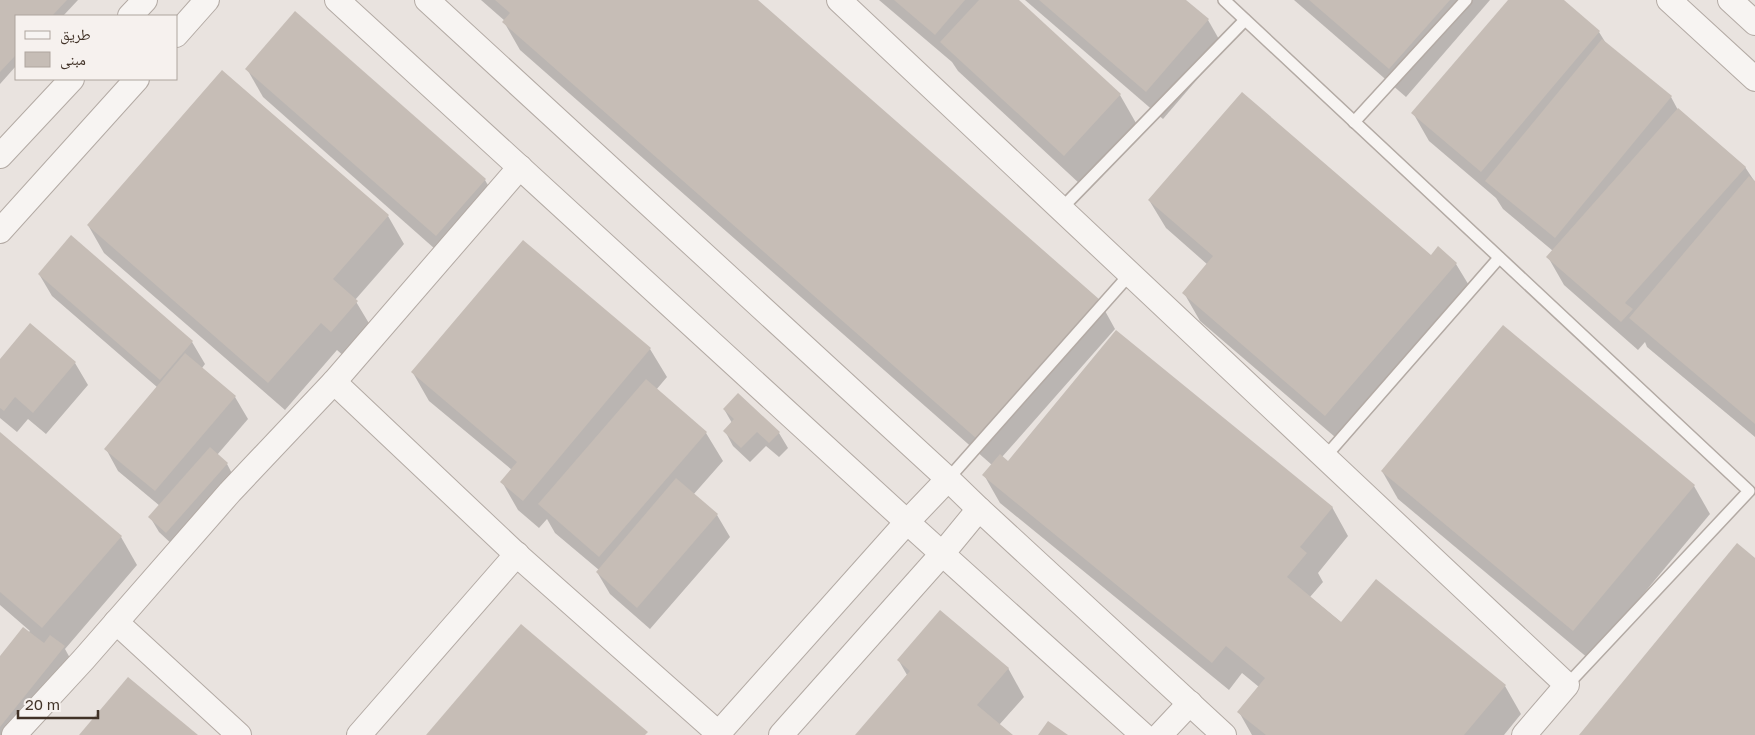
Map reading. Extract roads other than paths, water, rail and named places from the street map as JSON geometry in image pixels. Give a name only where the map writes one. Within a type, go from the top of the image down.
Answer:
[{"type":"street","points":[[131,15],[145,0]]},
{"type":"street","points":[[178,33],[207,0]]},
{"type":"street","points":[[337,0],[942,554],[1143,735]]},
{"type":"street","points":[[426,0],[1224,735]]},
{"type":"street","points":[[839,0],[1567,685],[1524,735]]},
{"type":"street","points":[[1669,0],[1755,79]]},
{"type":"street","points":[[1730,0],[1755,23]]},
{"type":"street","points":[[0,156],[71,80]]},
{"type":"street","points":[[0,231],[136,80]]},
{"type":"street","points":[[14,735],[230,492],[334,382],[520,167]]},
{"type":"street","points":[[334,382],[517,554],[718,734],[907,522],[948,479]]},
{"type":"street","points":[[781,735],[979,510]]},
{"type":"street","points":[[359,735],[517,554]]},
{"type":"street","points":[[116,622],[239,735]]},
{"type":"street","points":[[1160,735],[1190,703]]},
{"type":"lane","points":[[1224,0],[1752,493],[1567,685]]},
{"type":"lane","points":[[1354,122],[1466,0]]},
{"type":"lane","points":[[1061,209],[1245,20]]},
{"type":"lane","points":[[1325,457],[1500,258]]},
{"type":"lane","points":[[948,479],[1130,274]]}]
